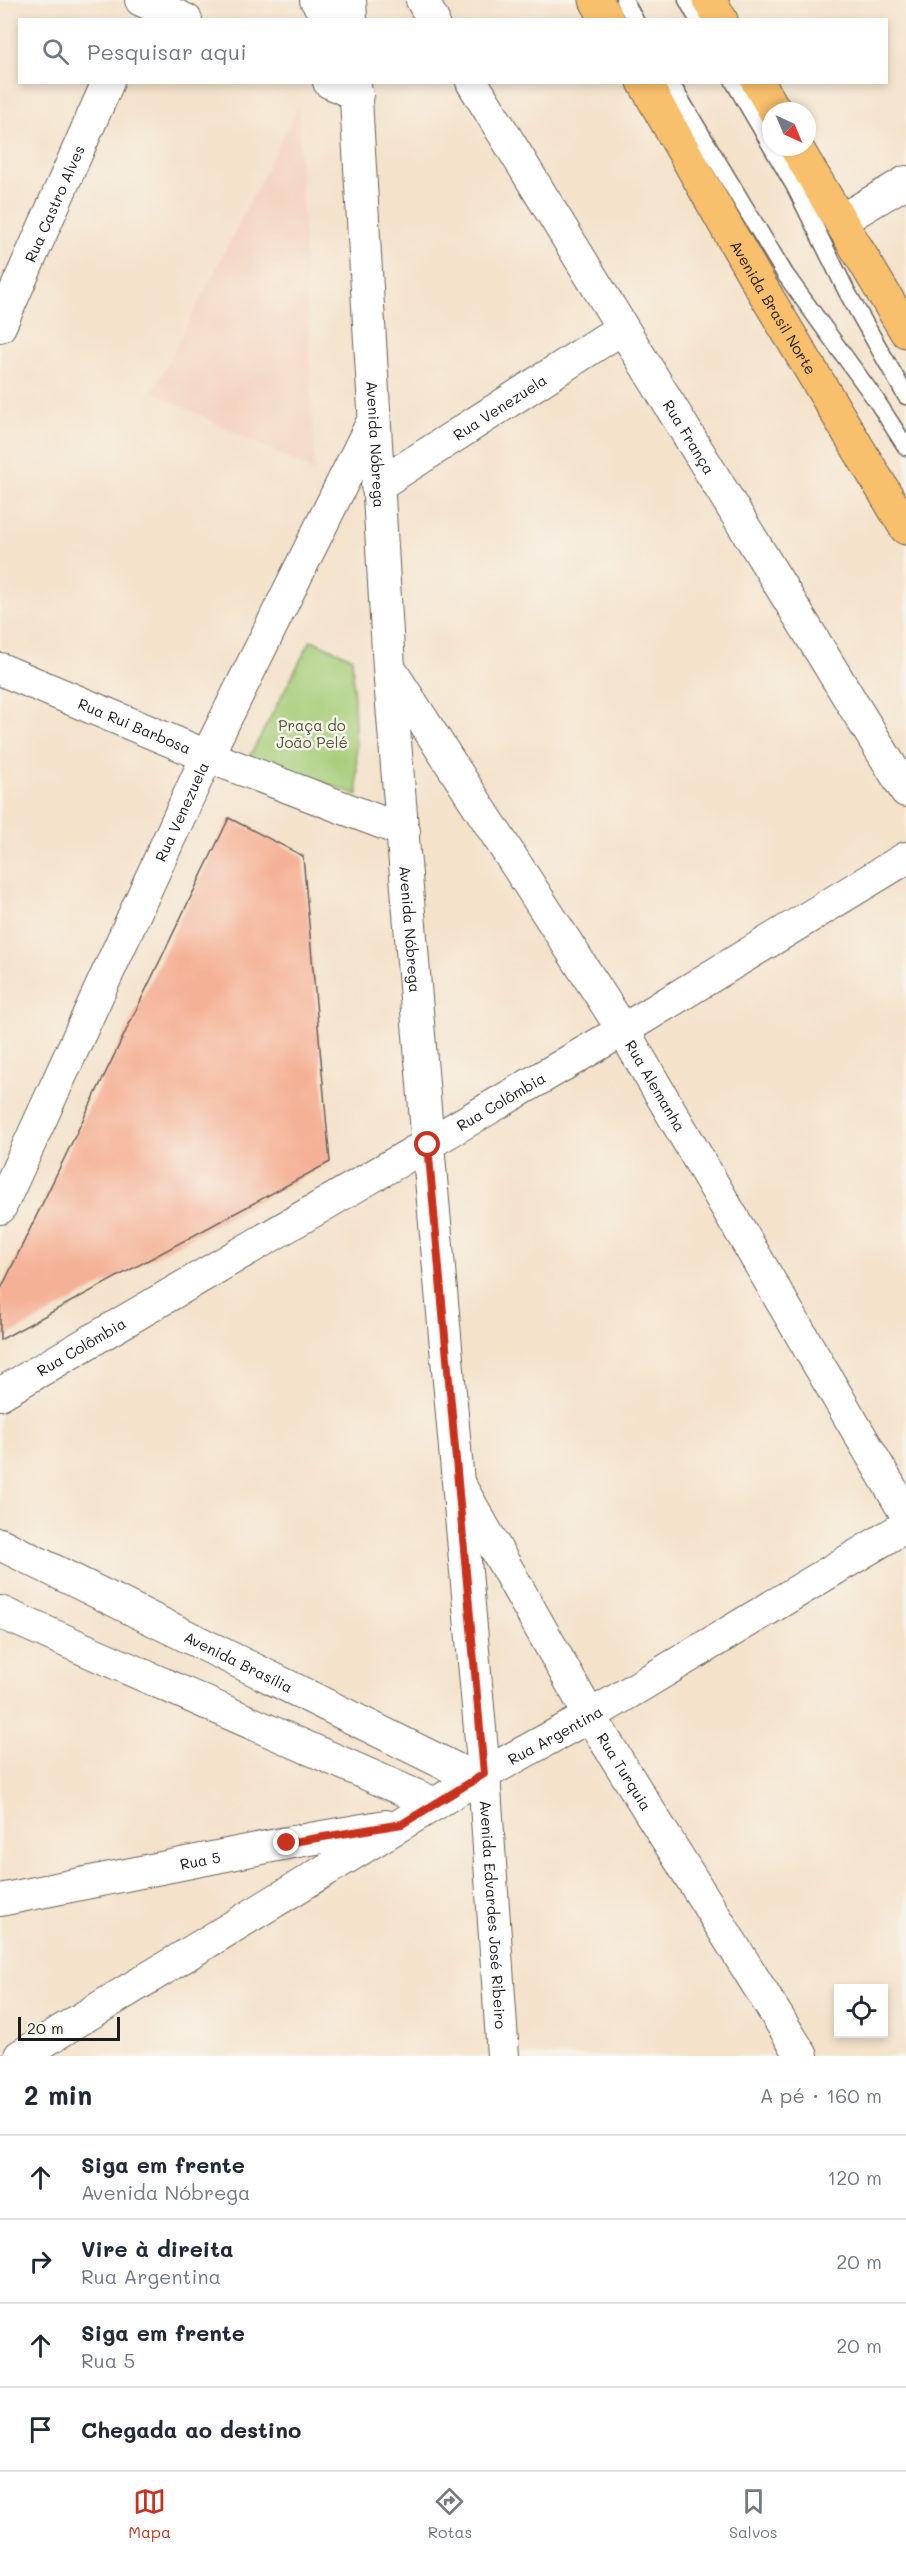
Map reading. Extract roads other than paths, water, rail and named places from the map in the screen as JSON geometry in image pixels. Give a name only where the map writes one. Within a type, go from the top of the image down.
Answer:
[{"type":"main road","points":[[596,0],[606,18]]},
{"type":"main road","points":[[709,0],[719,18]]},
{"type":"main road","name":"Avenida Brasil Norte","points":[[645,84],[755,277],[906,528]]},
{"type":"main road","points":[[759,84],[770,102]]},
{"type":"main road","points":[[801,156],[906,331]]},
{"type":"street","points":[[316,0],[329,18]]},
{"type":"street","points":[[350,0],[351,18]]},
{"type":"street","points":[[422,0],[432,18]]},
{"type":"street","points":[[141,5],[180,18]]},
{"type":"street","name":"Rua Castro Alves","points":[[0,326],[107,84]]},
{"type":"street","name":"Rua França","points":[[473,84],[621,329],[906,791]]},
{"type":"street","name":"Avenida Nóbrega","points":[[347,87],[374,419],[389,668],[480,1776]]},
{"type":"street","points":[[840,221],[906,182]]},
{"type":"street","name":"Rua Venezuela","points":[[377,486],[621,329]]},
{"type":"street","name":"Rua Venezuela","points":[[0,1208],[207,756],[374,419]]},
{"type":"street","name":"Rua Alemanha","points":[[389,668],[623,1030],[906,1514]]},
{"type":"street","name":"Rua Rui Barbosa","points":[[0,669],[207,756],[404,831]]},
{"type":"street","name":"Rua Colômbia","points":[[0,1394],[623,1030],[906,858]]},
{"type":"street","name":"Rua Turquia","points":[[456,1479],[590,1716],[802,2056]]},
{"type":"street","name":"Rua Argentina","points":[[21,2056],[480,1776],[590,1716],[906,1526]]},
{"type":"street","name":"Avenida Brasília","points":[[0,1544],[480,1776]]},
{"type":"street","points":[[0,1612],[435,1804]]},
{"type":"street","name":"Avenida Edvardes José Ribeiro","points":[[480,1776],[503,2056]]},
{"type":"street","name":"Rua 5","points":[[0,1900],[287,1843],[402,1824]]},
{"type":"lane","points":[[624,0],[634,18]]},
{"type":"lane","points":[[687,0],[697,18]]},
{"type":"lane","points":[[671,84],[785,274],[876,400],[906,447]]},
{"type":"lane","points":[[735,84],[795,187],[847,292],[906,396]]},
{"type":"park label","name":"Praça do João Pelé","points":[[312,734]]}]
